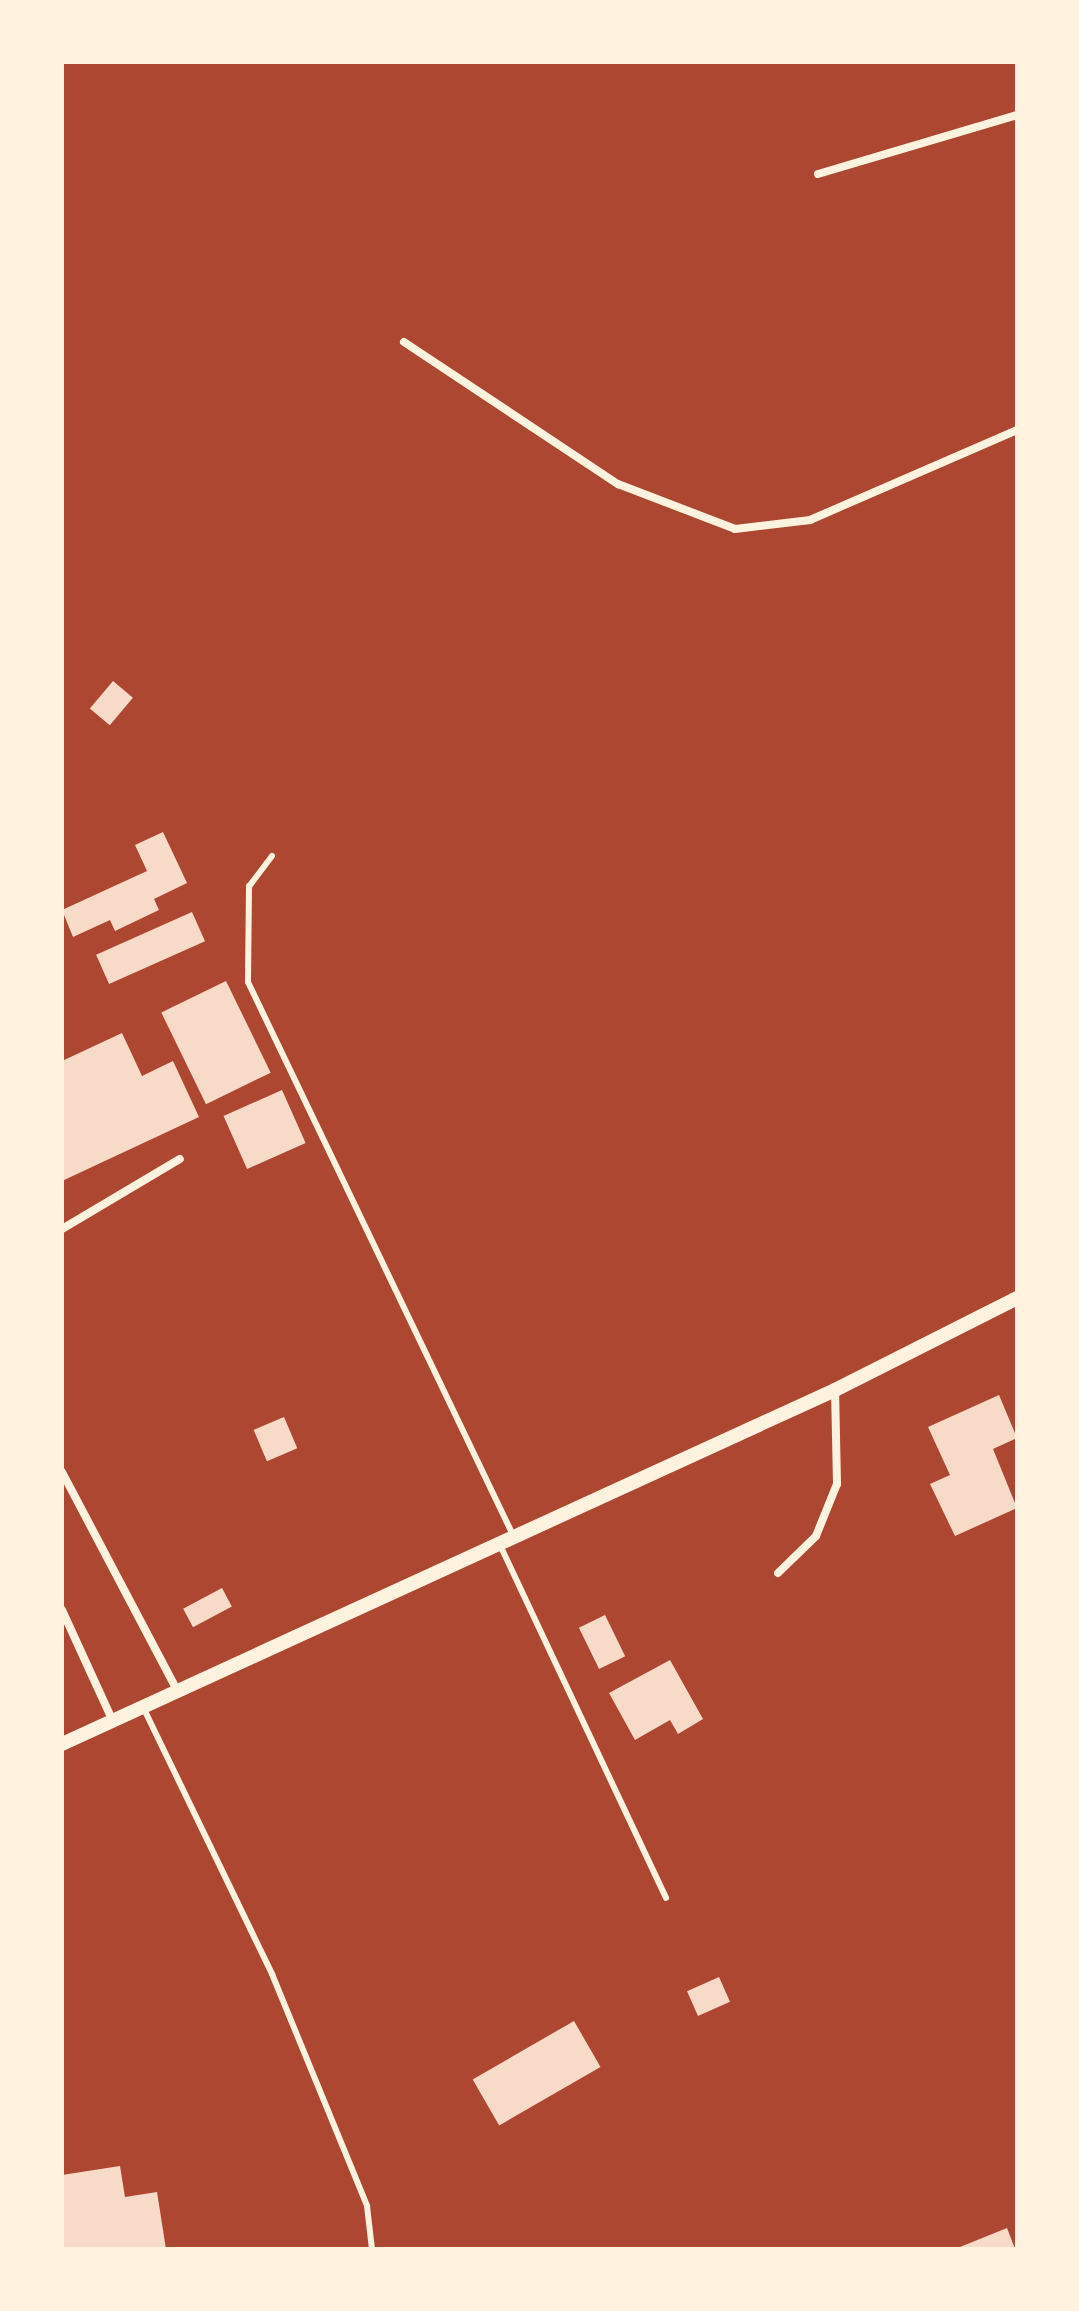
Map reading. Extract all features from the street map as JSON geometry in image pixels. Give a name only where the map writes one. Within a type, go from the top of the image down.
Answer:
[{"type":"street","points":[[818,174],[1017,115]]},
{"type":"street","points":[[404,342],[618,484],[735,529],[810,520],[1017,430]]},
{"type":"street","points":[[62,1229],[180,1159]]},
{"type":"street","points":[[62,1744],[176,1688],[835,1390],[1017,1298]]},
{"type":"street","points":[[778,1573],[816,1536],[837,1484],[835,1390]]},
{"type":"street","points":[[62,1472],[176,1688]]},
{"type":"street","points":[[62,1610],[112,1719]]},
{"type":"lane","points":[[272,856],[249,886],[248,982],[513,1535]]},
{"type":"lane","points":[[498,1542],[666,1898]]},
{"type":"lane","points":[[142,1704],[272,1974],[367,2206],[372,2249]]},
{"type":"shaded area","points":[[62,62],[1017,62],[1017,2249],[62,2249]]},
{"type":"building","points":[[113,681],[133,698],[110,725],[90,709]]},
{"type":"building","points":[[163,832],[187,883],[154,899],[159,910],[115,931],[110,920],[73,937],[62,910],[147,871],[135,845]]},
{"type":"building","points":[[192,912],[205,941],[109,984],[96,955]]},
{"type":"building","points":[[226,981],[271,1073],[206,1104],[161,1013]]},
{"type":"building","points":[[122,1033],[142,1076],[173,1061],[199,1117],[62,1181],[62,1061]]},
{"type":"building","points":[[282,1090],[306,1143],[247,1169],[224,1116]]},
{"type":"building","points":[[999,1395],[1017,1438],[993,1449],[1017,1508],[955,1536],[930,1484],[950,1475],[928,1427]]},
{"type":"building","points":[[284,1417],[297,1448],[267,1461],[254,1430]]},
{"type":"building","points":[[222,1588],[232,1607],[193,1627],[183,1609]]},
{"type":"building","points":[[605,1615],[625,1656],[599,1669],[579,1628]]},
{"type":"building","points":[[670,1660],[703,1719],[678,1734],[670,1720],[635,1740],[609,1693]]},
{"type":"building","points":[[719,1977],[730,2002],[698,2016],[687,1991]]},
{"type":"building","points":[[574,2021],[600,2067],[499,2125],[473,2080]]},
{"type":"building","points":[[120,2166],[125,2197],[157,2192],[166,2249],[62,2249],[62,2175]]},
{"type":"building","points":[[1007,2228],[1015,2249],[955,2249]]}]
